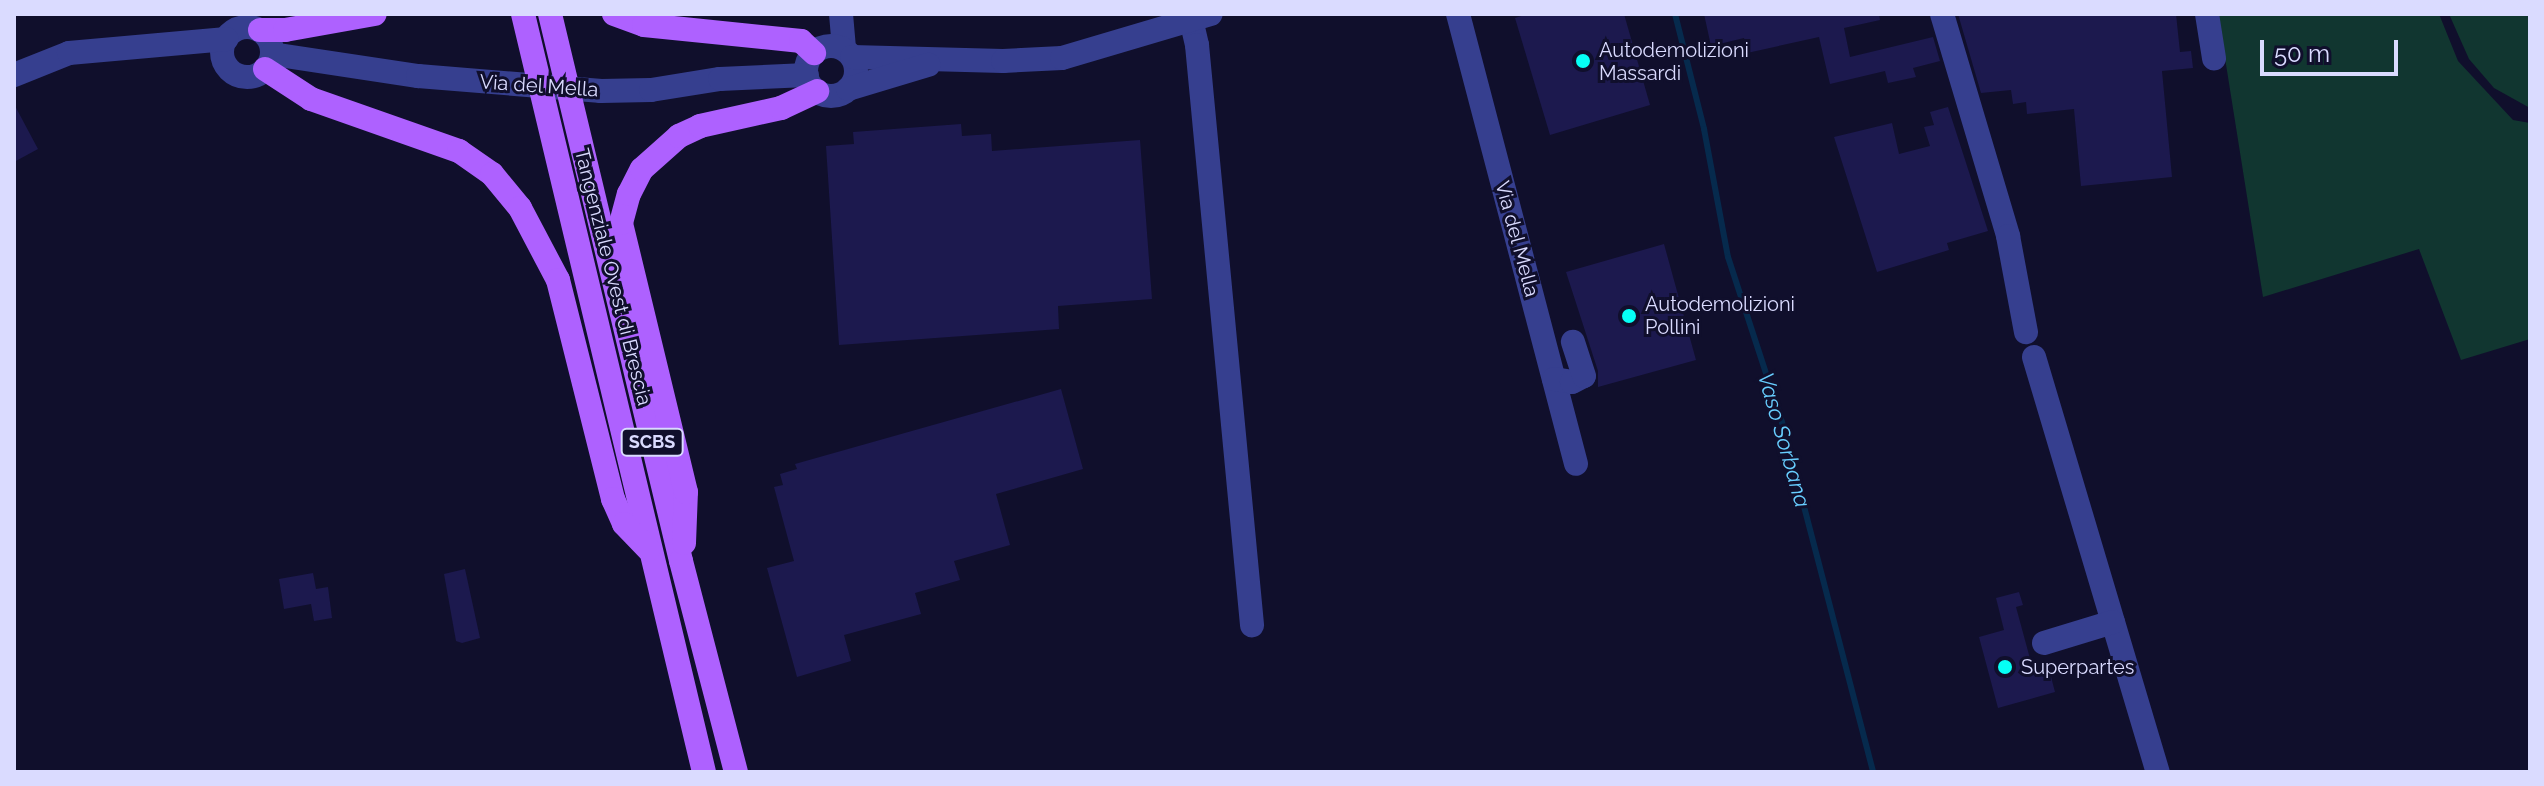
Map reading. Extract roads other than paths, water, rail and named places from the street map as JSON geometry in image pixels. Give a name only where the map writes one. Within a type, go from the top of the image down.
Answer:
[{"type":"main road","points":[[260,30],[285,30],[375,14]]},
{"type":"main road","name":"Tangenziale Ovest di Brescia","points":[[523,14],[704,772]]},
{"type":"main road","name":"Tangenziale Ovest di Brescia","points":[[550,14],[681,561],[736,772]]},
{"type":"main road","points":[[614,14],[644,25],[801,41],[827,62],[781,108],[700,126],[679,136],[642,169],[621,223],[686,492],[687,519],[681,561]]},
{"type":"main road","points":[[268,62],[311,99],[459,151],[492,174],[520,208],[558,280],[613,499],[624,524],[649,550]]},
{"type":"street","points":[[827,62],[833,14]]},
{"type":"street","points":[[827,62],[841,14]]},
{"type":"street","name":"Via del Mella","points":[[1458,14],[1576,464]]},
{"type":"street","points":[[1942,14],[2008,236],[2026,332]]},
{"type":"street","points":[[2207,14],[2214,58]]},
{"type":"street","name":"Via del Mella","points":[[147,46],[227,66],[233,72],[249,77],[268,62],[601,91],[651,90],[827,62],[1062,58],[1201,17]]},
{"type":"street","points":[[1201,17],[1205,123],[1252,625]]},
{"type":"street","name":"Via del Mella","points":[[14,75],[69,53],[226,39],[245,27],[260,30]]},
{"type":"street","points":[[260,30],[270,41],[268,62]]},
{"type":"street","points":[[226,39],[223,53],[227,66]]},
{"type":"street","name":"Via del Mella","points":[[827,62],[833,96],[950,58]]},
{"type":"street","points":[[1554,379],[1572,382],[1584,376],[1573,342]]},
{"type":"street","points":[[2034,357],[2158,772]]},
{"type":"street","points":[[2044,643],[2113,622]]},
{"type":"waterway","name":"Vaso Sorbana","points":[[1675,14],[1704,129],[1728,257],[1782,422],[1873,772]]},
{"type":"place","name":"Autodemolizioni Massardi","points":[[1583,61]]},
{"type":"place","name":"Autodemolizioni Pollini","points":[[1629,316]]},
{"type":"place","name":"Superpartes","points":[[2005,667]]}]
